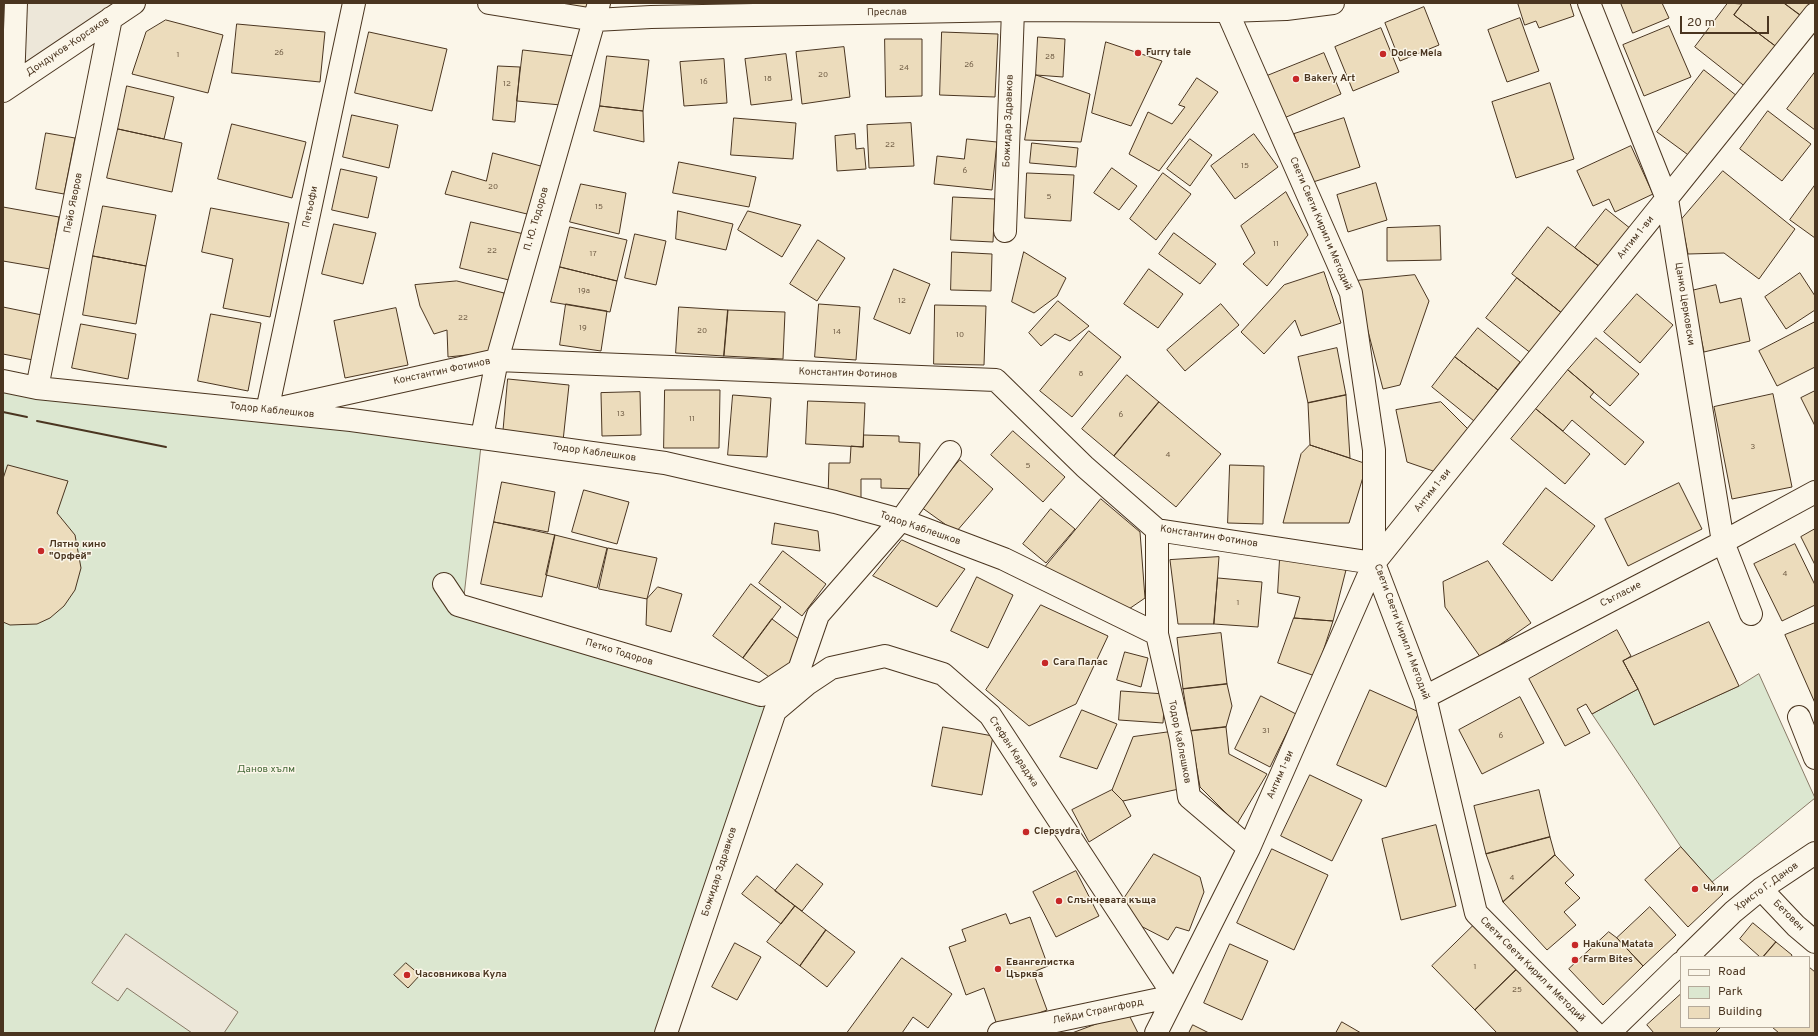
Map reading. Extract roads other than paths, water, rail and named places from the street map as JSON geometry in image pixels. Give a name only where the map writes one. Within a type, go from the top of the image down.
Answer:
[{"type":"street","points":[[8,87],[16,3]]},
{"type":"street","name":"Дондуков-Корсаков","points":[[8,87],[134,3]]},
{"type":"street","name":"Петьофи","points":[[267,411],[354,3]]},
{"type":"street","name":"Преслав","points":[[489,3],[597,11],[1227,11],[1286,9],[1333,3]]},
{"type":"street","name":"Цанко Церковски","points":[[1589,3],[1667,199],[1723,542],[1752,614]]},
{"type":"street","name":"Божидар Здравков","points":[[1005,231],[1013,10]]},
{"type":"street","name":"П. Ю. Тодоров","points":[[482,437],[497,360],[597,11]]},
{"type":"street","name":"Свети Свети Кирил и Методий","points":[[1227,11],[1351,293],[1374,450],[1374,563],[1425,697],[1476,913],[1595,1033]]},
{"type":"street","name":"Антим 1-ви","points":[[1156,1033],[1249,848],[1374,563],[1815,14]]},
{"type":"street","name":"Пейо Яворов","points":[[37,388],[111,18]]},
{"type":"street","name":"Константин Фотинов","points":[[267,411],[497,360],[996,380],[1085,467],[1157,530],[1374,563]]},
{"type":"street","name":"Тодор Каблешков","points":[[3,381],[37,388],[267,411],[482,437],[665,463],[835,502],[901,520],[1004,559],[1157,634]]},
{"type":"street","points":[[901,520],[950,452]]},
{"type":"street","name":"Съгласие","points":[[1425,697],[1723,542],[1815,492]]},
{"type":"street","name":"Петко Тодоров","points":[[444,584],[458,605],[761,695],[799,670],[818,615],[901,520]]},
{"type":"street","name":"Тодор Каблешков","points":[[1157,530],[1157,634],[1181,740],[1189,797],[1249,848]]},
{"type":"street","name":"Стефан Караджа","points":[[775,711],[806,684],[831,668],[885,656],[943,674],[990,716],[1174,996]]},
{"type":"street","name":"Божидар Здравков","points":[[666,1033],[775,711]]},
{"type":"street","points":[[1799,717],[1815,758]]},
{"type":"street","name":"Христо Г. Данов","points":[[1688,956],[1733,912],[1761,889],[1815,853]]},
{"type":"street","name":"Бетовен","points":[[1761,889],[1796,926],[1815,942]]},
{"type":"street","points":[[1609,1033],[1680,964]]},
{"type":"street","name":"Лейди Странгфорд","points":[[998,1033],[1174,996]]},
{"type":"place","name":"Furry tale","points":[[1138,53]]},
{"type":"place","name":"Dolce Mela","points":[[1383,54]]},
{"type":"place","name":"Bakery Art","points":[[1296,79]]},
{"type":"place","name":"Лятно кино \"Орфей\"","points":[[41,551]]},
{"type":"place","name":"Сага Палас","points":[[1045,663]]},
{"type":"place","name":"Clepsydra","points":[[1026,832]]},
{"type":"place","name":"Чили","points":[[1695,889]]},
{"type":"place","name":"Слънчевата къща","points":[[1059,901]]},
{"type":"place","name":"Hakuna Matata","points":[[1575,945]]},
{"type":"place","name":"Farm Bites","points":[[1575,960]]},
{"type":"place","name":"Евангелистка Църква","points":[[998,969]]},
{"type":"place","name":"Часовникова Кула","points":[[407,975]]},
{"type":"park label","name":"Данов хълм","points":[[266,770]]}]
